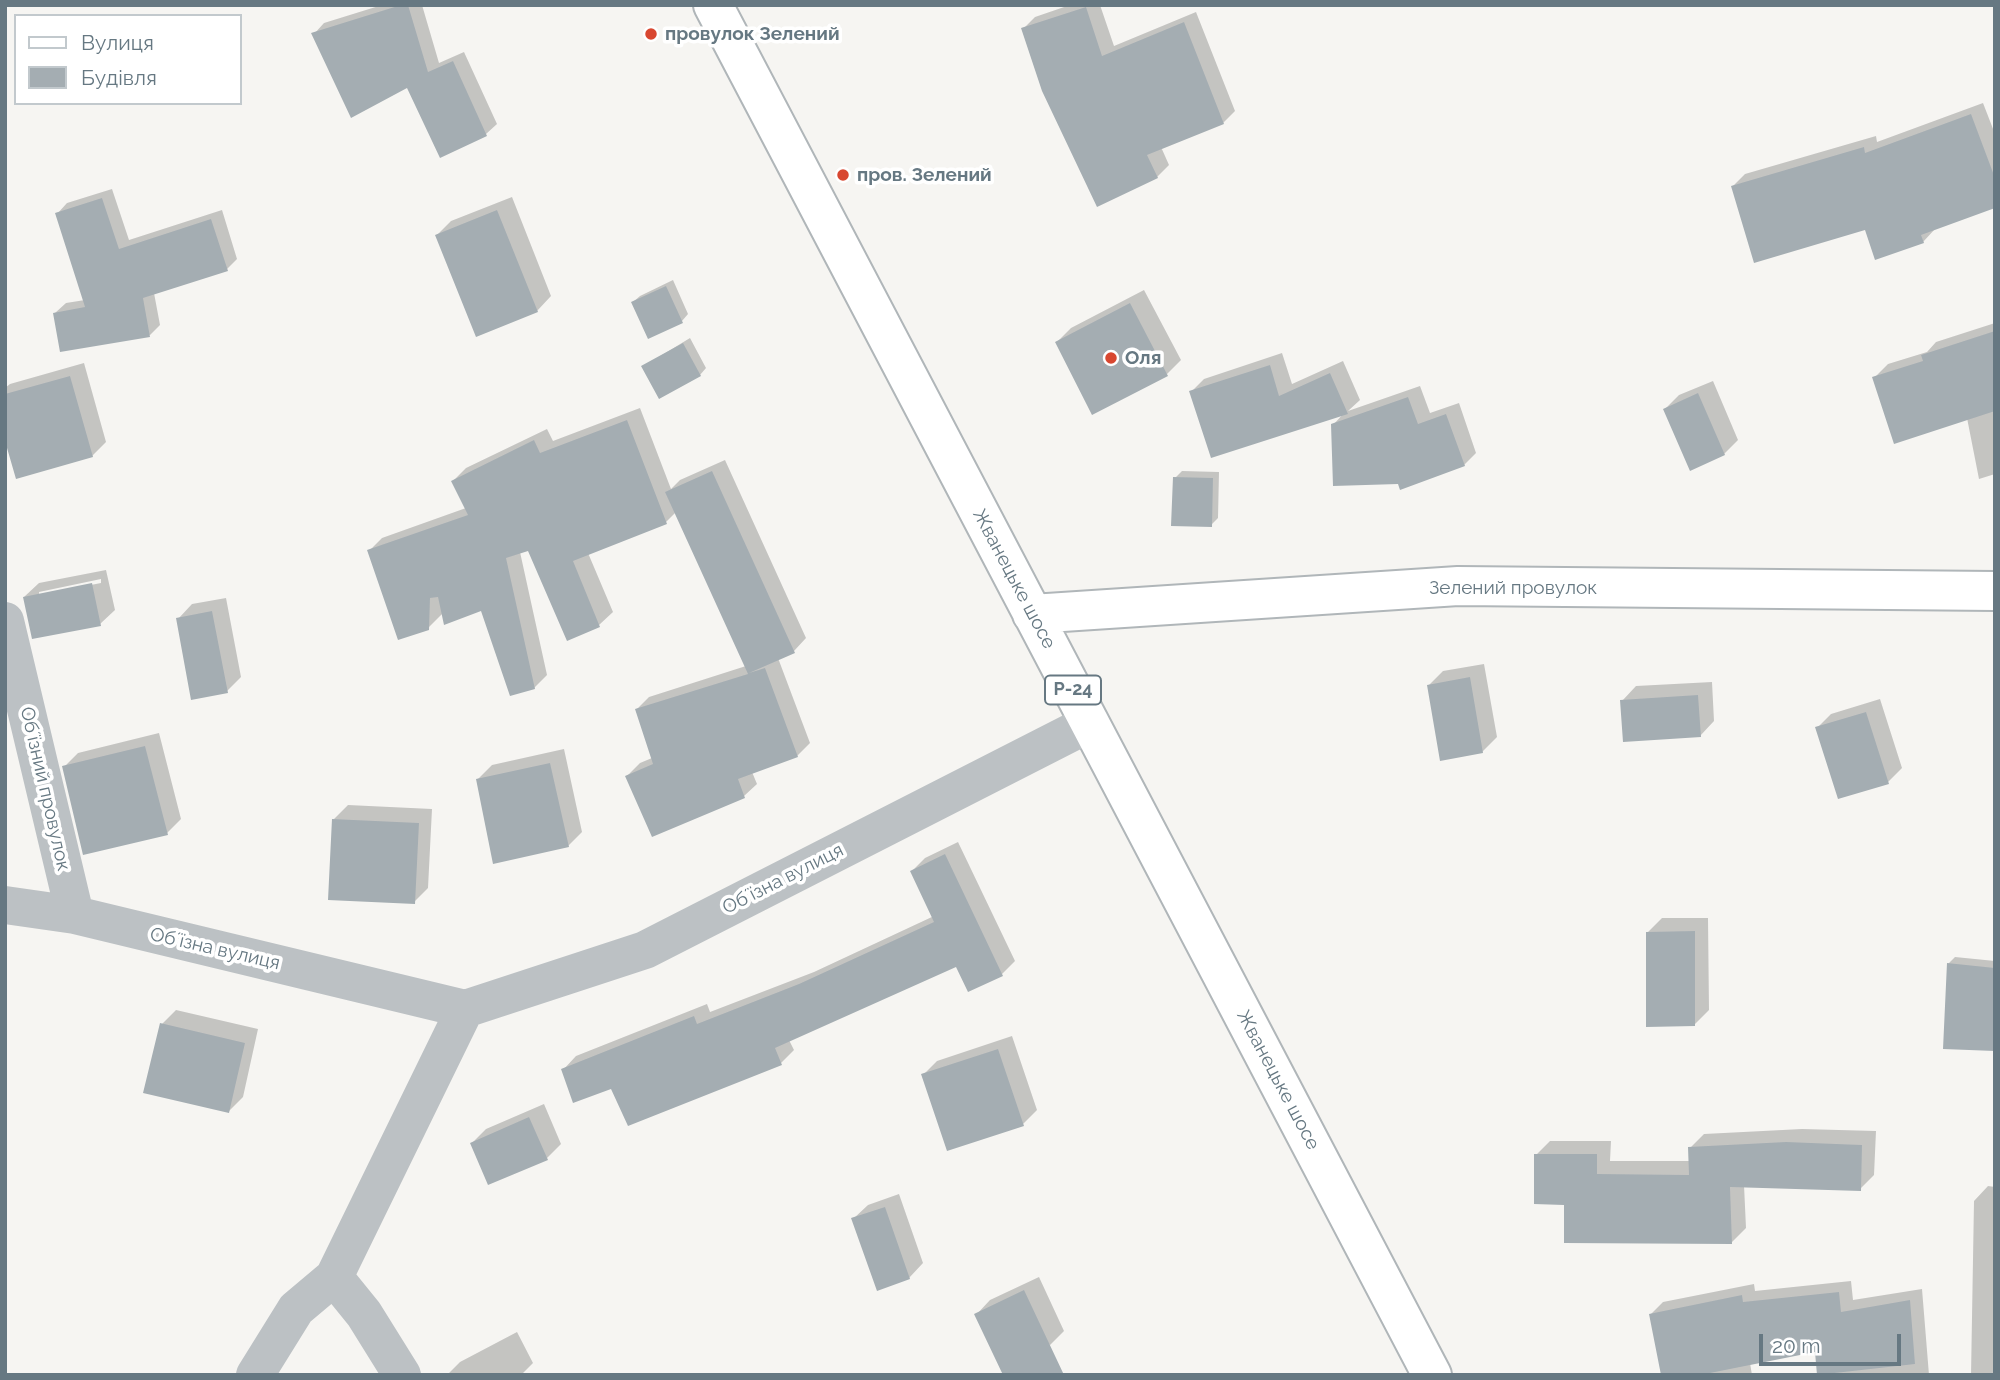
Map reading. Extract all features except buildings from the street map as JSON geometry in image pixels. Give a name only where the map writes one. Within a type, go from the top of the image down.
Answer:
[{"type":"main road","name":"Жванецьке шосе","points":[[713,5],[1432,1375]]},
{"type":"main road","name":"Зелений провулок","points":[[1032,614],[1458,586],[1995,590]]},
{"type":"street","name":"Обʼїзний провулок","points":[[5,621],[75,915]]},
{"type":"street","name":"Обʼїзна вулиця","points":[[5,905],[75,915],[465,1009],[645,950],[1090,723]]},
{"type":"street","points":[[256,1375],[296,1309],[334,1277],[465,1009]]},
{"type":"street","points":[[334,1277],[365,1314],[402,1375]]},
{"type":"place","name":"провулок Зелений","points":[[651,34]]},
{"type":"place","name":"пров. Зелений","points":[[843,175]]},
{"type":"place","name":"Оля","points":[[1111,358]]}]
